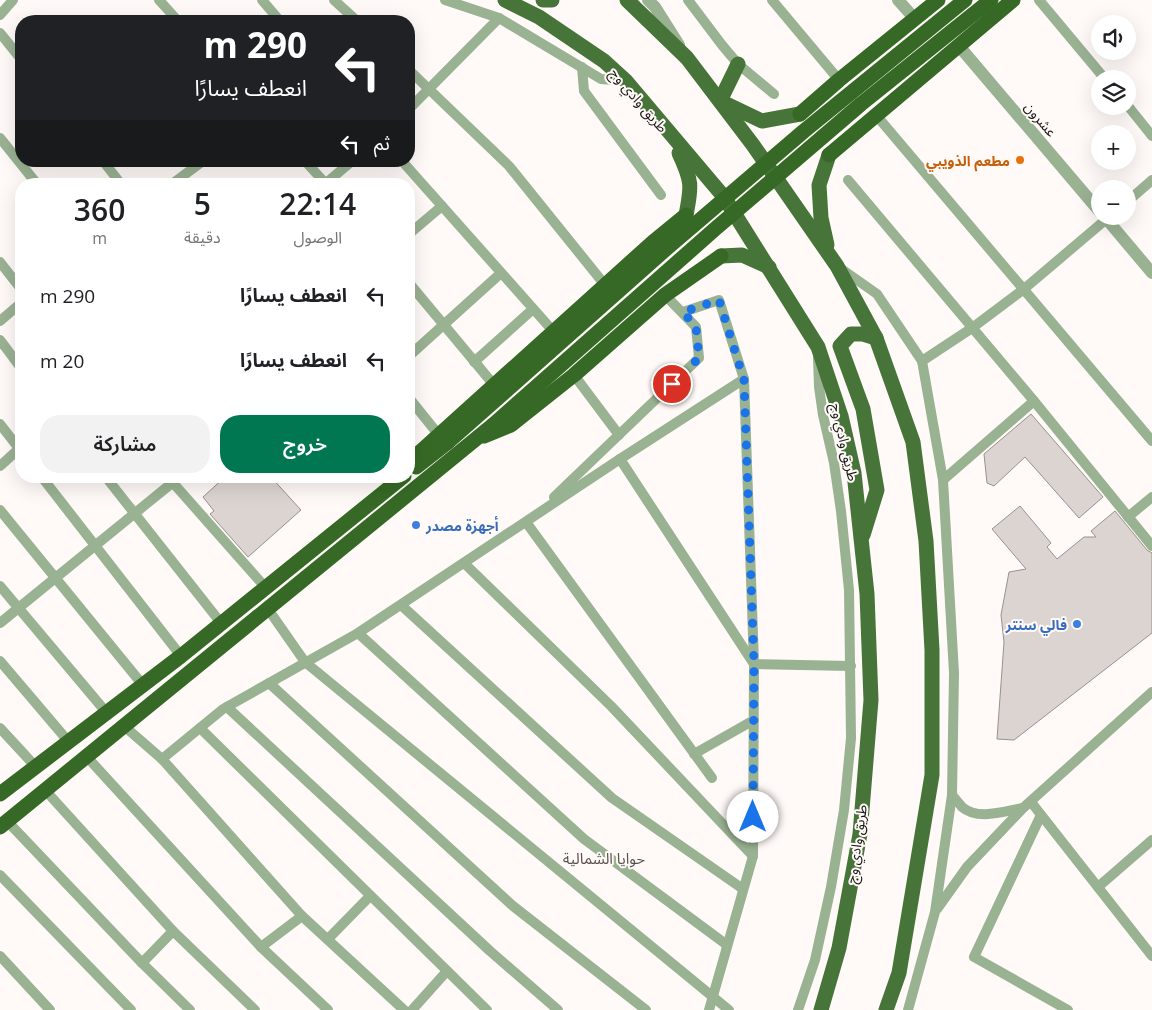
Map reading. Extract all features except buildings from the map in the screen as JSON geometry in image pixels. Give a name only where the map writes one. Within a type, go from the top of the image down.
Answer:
[{"type":"highway","points":[[415,458],[443,438],[753,174],[965,0]]},
{"type":"highway","points":[[4,824],[493,425],[722,223],[861,104],[991,0]]},
{"type":"highway","points":[[829,155],[1013,0]]},
{"type":"highway","points":[[800,114],[924,7]]},
{"type":"highway","points":[[415,466],[494,385],[686,215]]},
{"type":"highway","points":[[476,439],[511,425],[574,375],[665,295],[721,256]]},
{"type":"highway","points":[[341,525],[386,483]]},
{"type":"highway","points":[[0,794],[181,656],[395,483]]},
{"type":"main road","name":"طريق وادي وج","points":[[505,0],[539,17],[604,61],[626,80],[724,197],[818,347],[841,416],[854,473],[866,594],[871,700],[860,834],[839,948],[822,1010]]},
{"type":"main road","points":[[543,0],[552,0]]},
{"type":"main road","points":[[628,0],[687,58],[754,145],[828,252],[876,338],[913,442],[926,541],[932,650],[932,775],[898,973],[886,1010]]},
{"type":"main road","points":[[720,101],[738,64]]},
{"type":"main road","points":[[720,101],[762,121],[800,114]]},
{"type":"main road","points":[[671,136],[688,172],[691,190],[686,215]]},
{"type":"main road","points":[[828,252],[821,218],[819,185],[829,155]]},
{"type":"main road","points":[[721,256],[742,255],[769,267]]},
{"type":"main road","points":[[861,541],[877,490],[863,409],[840,346],[851,334],[863,334],[876,338]]},
{"type":"street","points":[[0,15],[13,0]]},
{"type":"street","points":[[159,0],[173,15]]},
{"type":"street","points":[[262,0],[275,15]]},
{"type":"street","points":[[334,0],[350,15]]},
{"type":"street","points":[[445,0],[499,18],[601,79],[626,80]]},
{"type":"street","points":[[648,0],[655,7],[687,58]]},
{"type":"street","points":[[688,0],[738,64],[774,94]]},
{"type":"street","points":[[772,0],[839,80]]},
{"type":"street","points":[[898,0],[924,7]]},
{"type":"street","points":[[1039,0],[1097,70]]},
{"type":"street","points":[[415,103],[499,18]]},
{"type":"street","points":[[0,33],[15,52]]},
{"type":"street","name":"عشرون","points":[[959,46],[1091,200]]},
{"type":"street","points":[[582,67],[584,91],[661,195]]},
{"type":"street","points":[[415,76],[509,166],[605,285]]},
{"type":"street","points":[[1135,115],[1152,136]]},
{"type":"street","points":[[876,116],[1152,441]]},
{"type":"street","points":[[0,138],[15,157]]},
{"type":"street","points":[[23,167],[32,178]]},
{"type":"street","points":[[108,167],[116,178]]},
{"type":"street","points":[[180,178],[195,167]]},
{"type":"street","points":[[310,167],[320,178]]},
{"type":"street","points":[[332,178],[345,167]]},
{"type":"street","points":[[407,167],[554,332]]},
{"type":"street","points":[[848,180],[1152,546]]},
{"type":"street","points":[[1136,194],[1152,180]]},
{"type":"street","points":[[415,229],[442,206]]},
{"type":"street","points":[[922,361],[972,328],[1024,289],[1095,225]]},
{"type":"street","name":"عشرون","points":[[1112,225],[1152,273]]},
{"type":"street","points":[[0,262],[15,281]]},
{"type":"street","points":[[837,266],[878,294],[922,361],[943,480],[954,673],[952,795],[935,912],[908,1010]]},
{"type":"street","points":[[415,351],[502,273]]},
{"type":"street","points":[[415,290],[494,385]]},
{"type":"street","points":[[530,519],[699,358],[696,327],[665,295]]},
{"type":"street","points":[[683,312],[719,300],[744,380],[754,664],[753,856],[709,1010]]},
{"type":"street","points":[[0,320],[15,308]]},
{"type":"street","points":[[474,362],[533,309]]},
{"type":"street","points":[[0,340],[15,360]]},
{"type":"street","points":[[798,1010],[815,960],[831,887],[844,810],[851,738],[849,590],[834,463],[822,415],[818,347]]},
{"type":"street","points":[[574,375],[619,435]]},
{"type":"street","points":[[162,759],[227,706],[358,633],[620,459],[744,380]]},
{"type":"street","points":[[943,480],[1034,402]]},
{"type":"street","points":[[415,405],[443,438]]},
{"type":"street","points":[[0,424],[15,442]]},
{"type":"street","points":[[0,466],[15,454]]},
{"type":"street","points":[[620,459],[754,664]]},
{"type":"street","points":[[45,483],[181,656]]},
{"type":"street","points":[[110,483],[221,623]]},
{"type":"street","points":[[0,623],[134,513],[166,483]]},
{"type":"street","points":[[172,483],[265,587]]},
{"type":"street","points":[[1128,517],[1152,497]]},
{"type":"street","points":[[0,510],[142,684]]},
{"type":"street","points":[[530,519],[712,778]]},
{"type":"street","points":[[464,563],[612,706],[753,856]]},
{"type":"street","points":[[0,586],[106,712]]},
{"type":"street","points":[[401,605],[612,798],[743,889]]},
{"type":"street","points":[[268,609],[306,662],[729,1010]]},
{"type":"street","points":[[358,633],[584,839],[727,944]]},
{"type":"street","points":[[0,661],[68,741]]},
{"type":"street","points":[[754,664],[850,666]]},
{"type":"street","points":[[269,683],[513,906],[646,1010]]},
{"type":"street","points":[[935,912],[967,867],[1027,805],[1152,692]]},
{"type":"street","points":[[227,706],[490,951],[558,1010]]},
{"type":"street","points":[[694,754],[754,720]]},
{"type":"street","points":[[124,726],[162,759],[302,916],[404,1010]]},
{"type":"street","points":[[0,728],[35,766]]},
{"type":"street","points":[[200,728],[487,1010]]},
{"type":"street","points":[[86,757],[261,947],[328,1010]]},
{"type":"street","points":[[45,790],[173,930],[255,1010]]},
{"type":"street","points":[[952,795],[964,808],[988,814],[1027,805]]},
{"type":"street","points":[[1027,805],[1041,816],[1152,956]]},
{"type":"street","points":[[1041,816],[974,957],[1068,1010]]},
{"type":"street","points":[[4,824],[190,1010]]},
{"type":"street","points":[[1098,887],[1152,840]]},
{"type":"street","points":[[0,876],[131,1010]]},
{"type":"street","points":[[328,939],[370,896]]},
{"type":"street","points":[[261,947],[302,916]]},
{"type":"street","points":[[142,963],[173,930]]},
{"type":"street","points":[[0,956],[50,1010]]},
{"type":"street","points":[[412,1010],[447,971]]},
{"type":"place","name":"مطعم الذويبي","points":[[1020,160]]},
{"type":"place","name":"أجهزة مصدر","points":[[416,525]]},
{"type":"place","name":"فالي سنتر","points":[[1077,624]]},
{"type":"district","name":"حوايا الشمالية","points":[[604,858]]},
{"type":"route","points":[[672,384],[699,358],[696,327],[683,312],[719,300],[744,380],[754,664],[753,817]]}]
